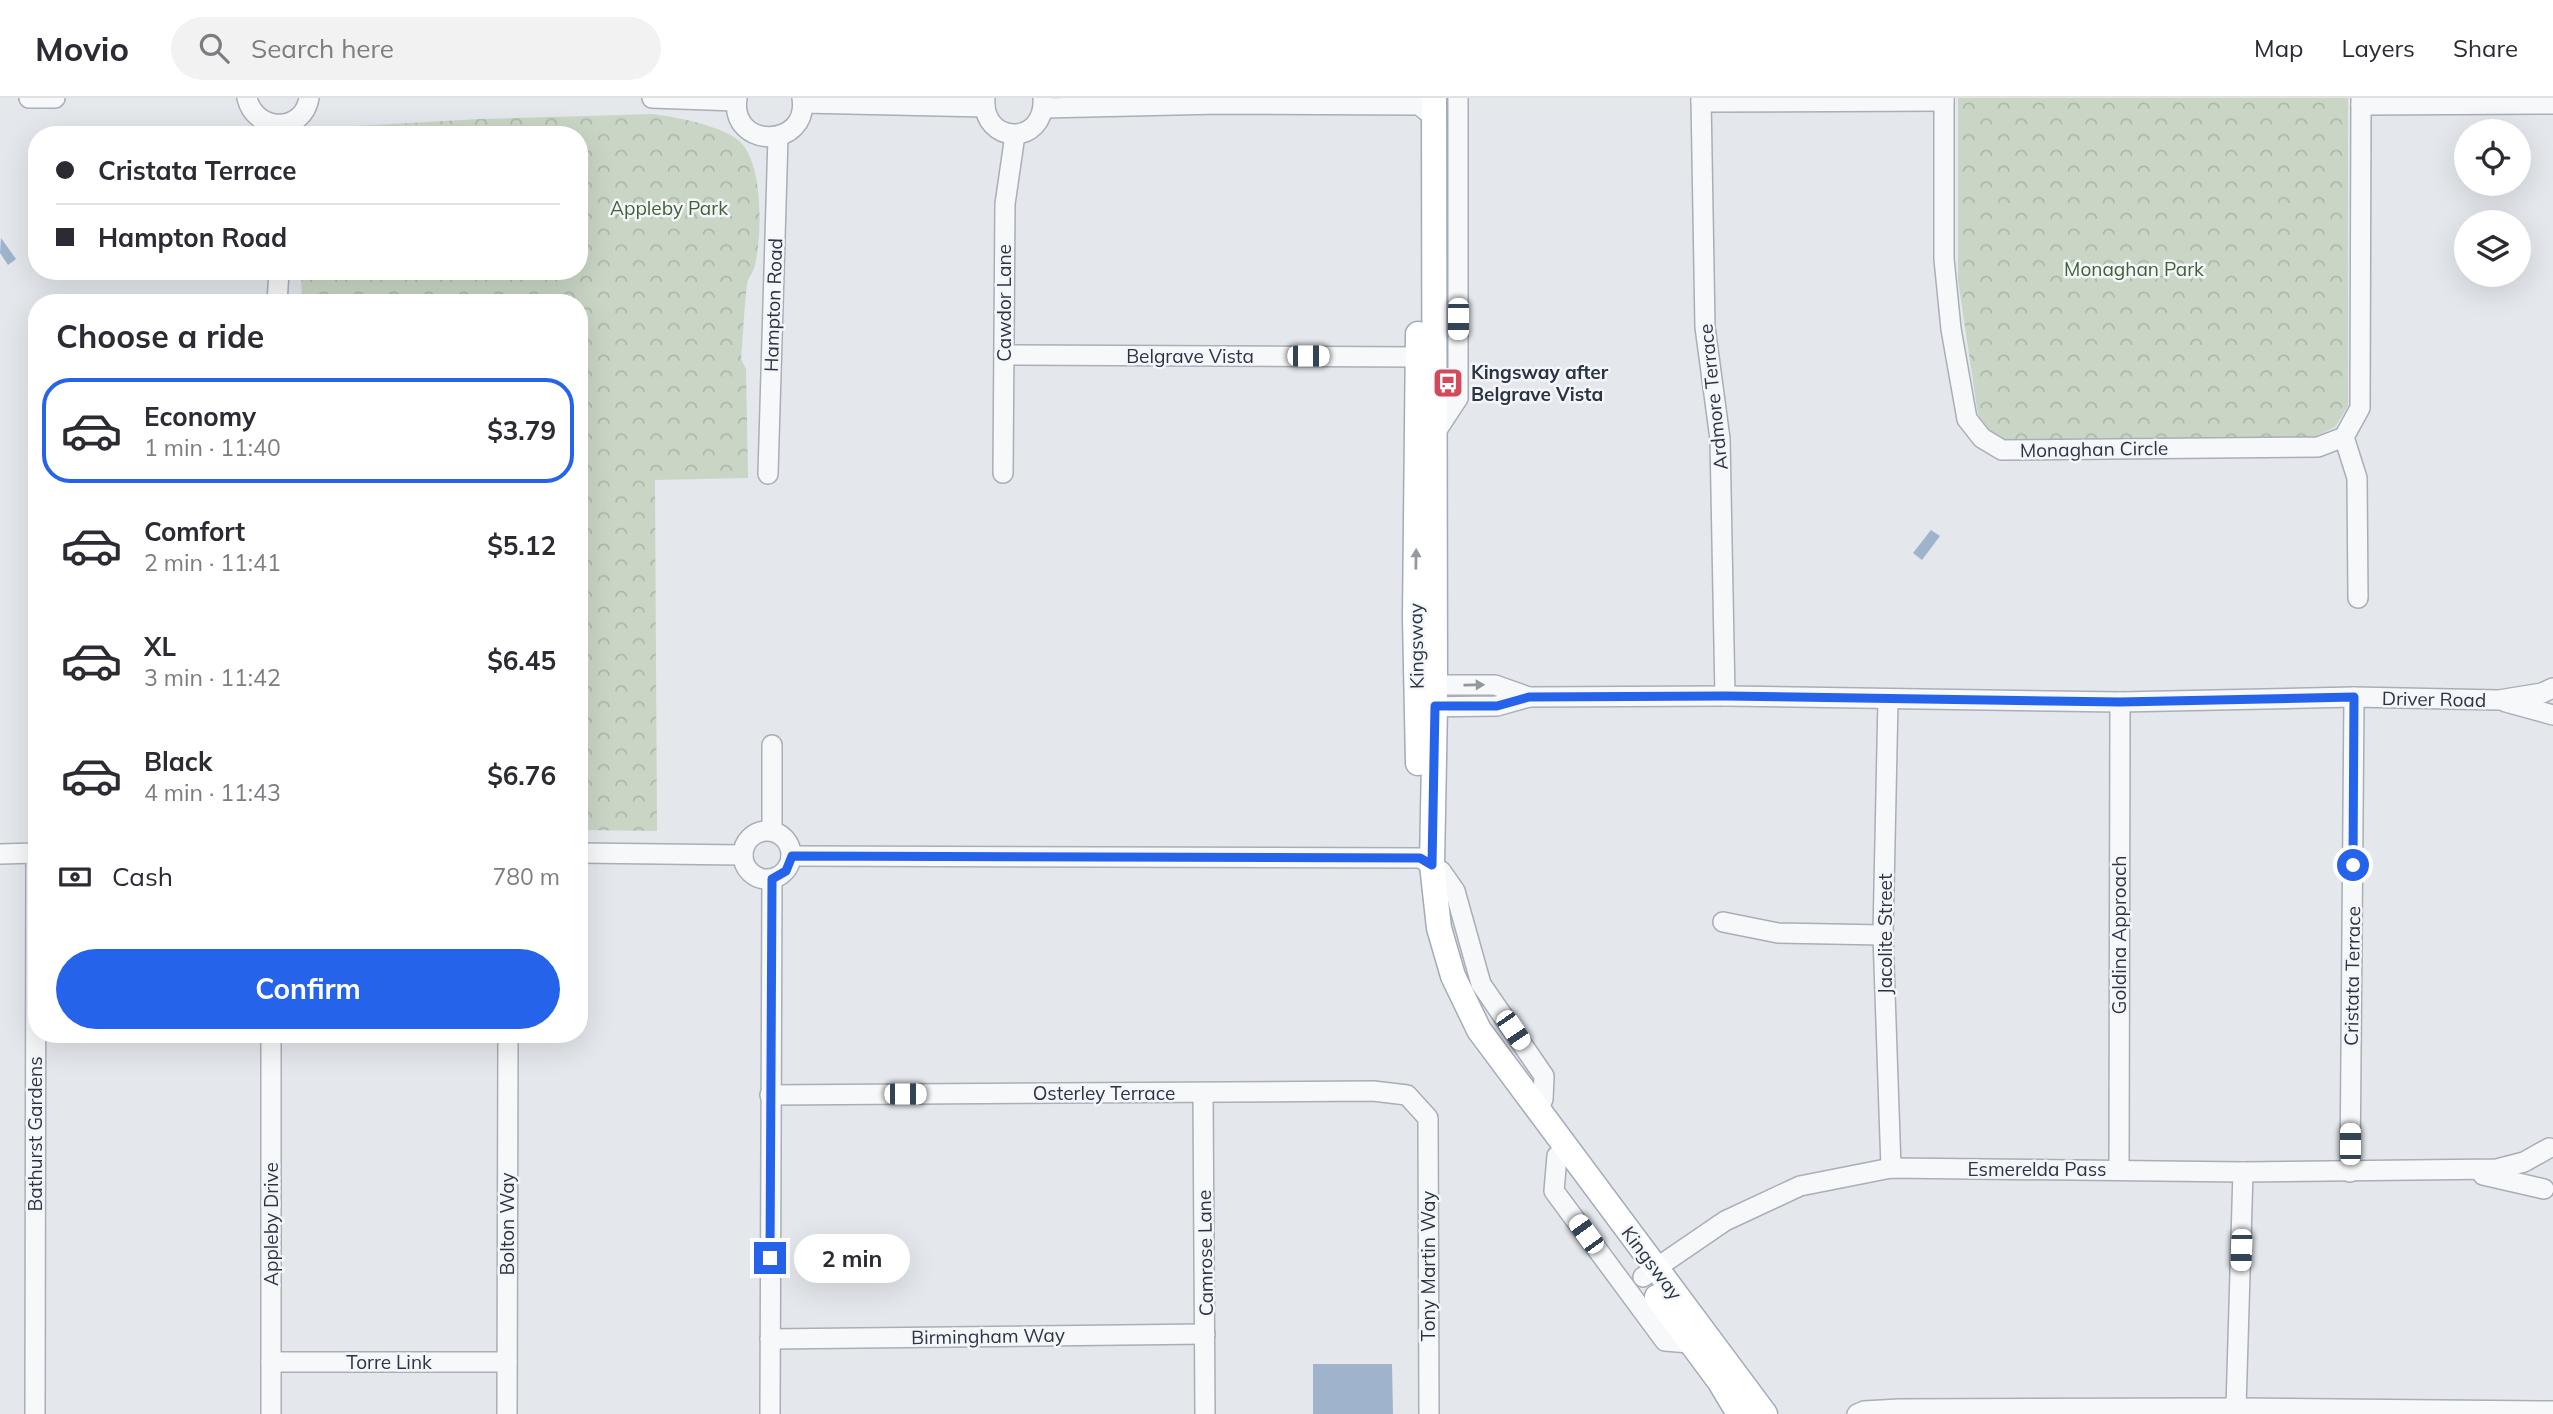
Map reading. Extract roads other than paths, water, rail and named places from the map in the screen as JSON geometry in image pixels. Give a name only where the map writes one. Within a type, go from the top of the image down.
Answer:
[{"type":"main road","name":"Kingsway","points":[[1427,104],[1434,433],[1423,907],[1434,958],[1454,1005],[1480,1051],[1649,1272],[1765,1414]]},
{"type":"main road","name":"Kingsway","points":[[1426,696],[1415,618],[1417,357],[1427,104]]},
{"type":"main road","name":"Kingsway","points":[[1426,862],[1439,928],[1453,976],[1479,1030],[1649,1272],[1689,1343],[1720,1381],[1739,1414]]},
{"type":"street","points":[[29,98],[55,98]]},
{"type":"street","points":[[247,98],[255,116],[276,126]]},
{"type":"street","points":[[289,126],[303,114],[309,98]]},
{"type":"street","points":[[652,98],[736,99],[740,121],[748,130],[758,136],[778,137],[796,124],[802,101],[985,103],[989,120],[996,128],[1015,135],[1034,127],[1041,118],[1043,103],[1219,101],[1427,104]]},
{"type":"street","points":[[1434,433],[1458,398],[1458,98]]},
{"type":"street","points":[[1700,100],[1944,100]]},
{"type":"street","name":"Ardmore Terrace","points":[[1700,100],[1705,327],[1720,439],[1725,696]]},
{"type":"street","name":"Monaghan Circle","points":[[1944,100],[1944,259],[1951,329],[1967,419],[1982,438],[2003,450],[2318,447],[2344,438]]},
{"type":"street","points":[[2358,598],[2357,478],[2344,438],[2360,408],[2361,101],[2553,104]]},
{"type":"street","name":"Cawdor Lane","points":[[1003,473],[1005,204],[1015,135]]},
{"type":"street","name":"Hampton Road","points":[[768,474],[778,137]]},
{"type":"street","name":"Belgrave Vista","points":[[1004,355],[1417,357]]},
{"type":"street","name":"Driver Road","points":[[1426,696],[1495,685],[1529,697],[1725,696],[2120,702],[2354,697],[2498,699],[2542,693],[2553,688]]},
{"type":"street","name":"Cristata Terrace","points":[[2350,1172],[2354,697]]},
{"type":"street","name":"Driver Road","points":[[2498,699],[2553,715]]},
{"type":"street","name":"Jacolite Street","points":[[1888,700],[1883,934],[1891,1168]]},
{"type":"street","name":"Goldina Approach","points":[[2119,1169],[2120,702]]},
{"type":"street","points":[[772,745],[772,831]]},
{"type":"street","points":[[764,831],[772,831],[786,840],[792,856],[786,871],[772,879],[764,879],[749,871],[743,855],[749,839],[764,831]]},
{"type":"street","points":[[0,853],[28,853]]},
{"type":"street","points":[[588,853],[743,855]]},
{"type":"street","points":[[792,856],[1426,862]]},
{"type":"street","points":[[770,1414],[772,879]]},
{"type":"street","points":[[1723,922],[1778,933],[1883,934]]},
{"type":"street","name":"Bathurst Gardens","points":[[35,1414],[36,1043]]},
{"type":"street","name":"Appleby Drive","points":[[271,1043],[271,1414]]},
{"type":"street","name":"Bolton Way","points":[[507,1414],[508,1043]]},
{"type":"street","name":"Osterley Terrace","points":[[770,1095],[1373,1091],[1407,1095],[1428,1118]]},
{"type":"street","name":"Camrose Lane","points":[[1203,1093],[1205,1414]]},
{"type":"street","name":"Tony Martin Way","points":[[1428,1118],[1429,1414]]},
{"type":"street","points":[[2548,1196],[2541,1168],[2551,1145]]},
{"type":"street","name":"Esmerelda Pass","points":[[1649,1272],[1725,1221],[1800,1186],[1891,1168],[2243,1172],[2497,1169],[2524,1162],[2551,1145]]},
{"type":"street","name":"Kingsway","points":[[1558,1156],[1554,1191],[1665,1341],[1689,1343]]},
{"type":"street","name":"Esmerelda Pass","points":[[2458,1170],[2548,1196]]},
{"type":"street","points":[[2236,1408],[2243,1172]]},
{"type":"street","name":"Birmingham Way","points":[[770,1339],[1205,1334]]},
{"type":"street","name":"Torre Link","points":[[271,1362],[507,1362]]},
{"type":"street","points":[[1857,1414],[1864,1411],[1899,1409],[2553,1411]]},
{"type":"water","points":[[1,238],[16,259],[8,265],[0,253]]},
{"type":"water","points":[[1931,530],[1940,536],[1922,560],[1913,553]]},
{"type":"water","points":[[1313,1364],[1392,1364],[1393,1414],[1313,1414]]},
{"type":"place","name":"Kingsway after Belgrave Vista","points":[[1448,383]]},
{"type":"park label","name":"Appleby Park","points":[[669,208]]},
{"type":"park label","name":"Monaghan Park","points":[[2134,269]]}]
